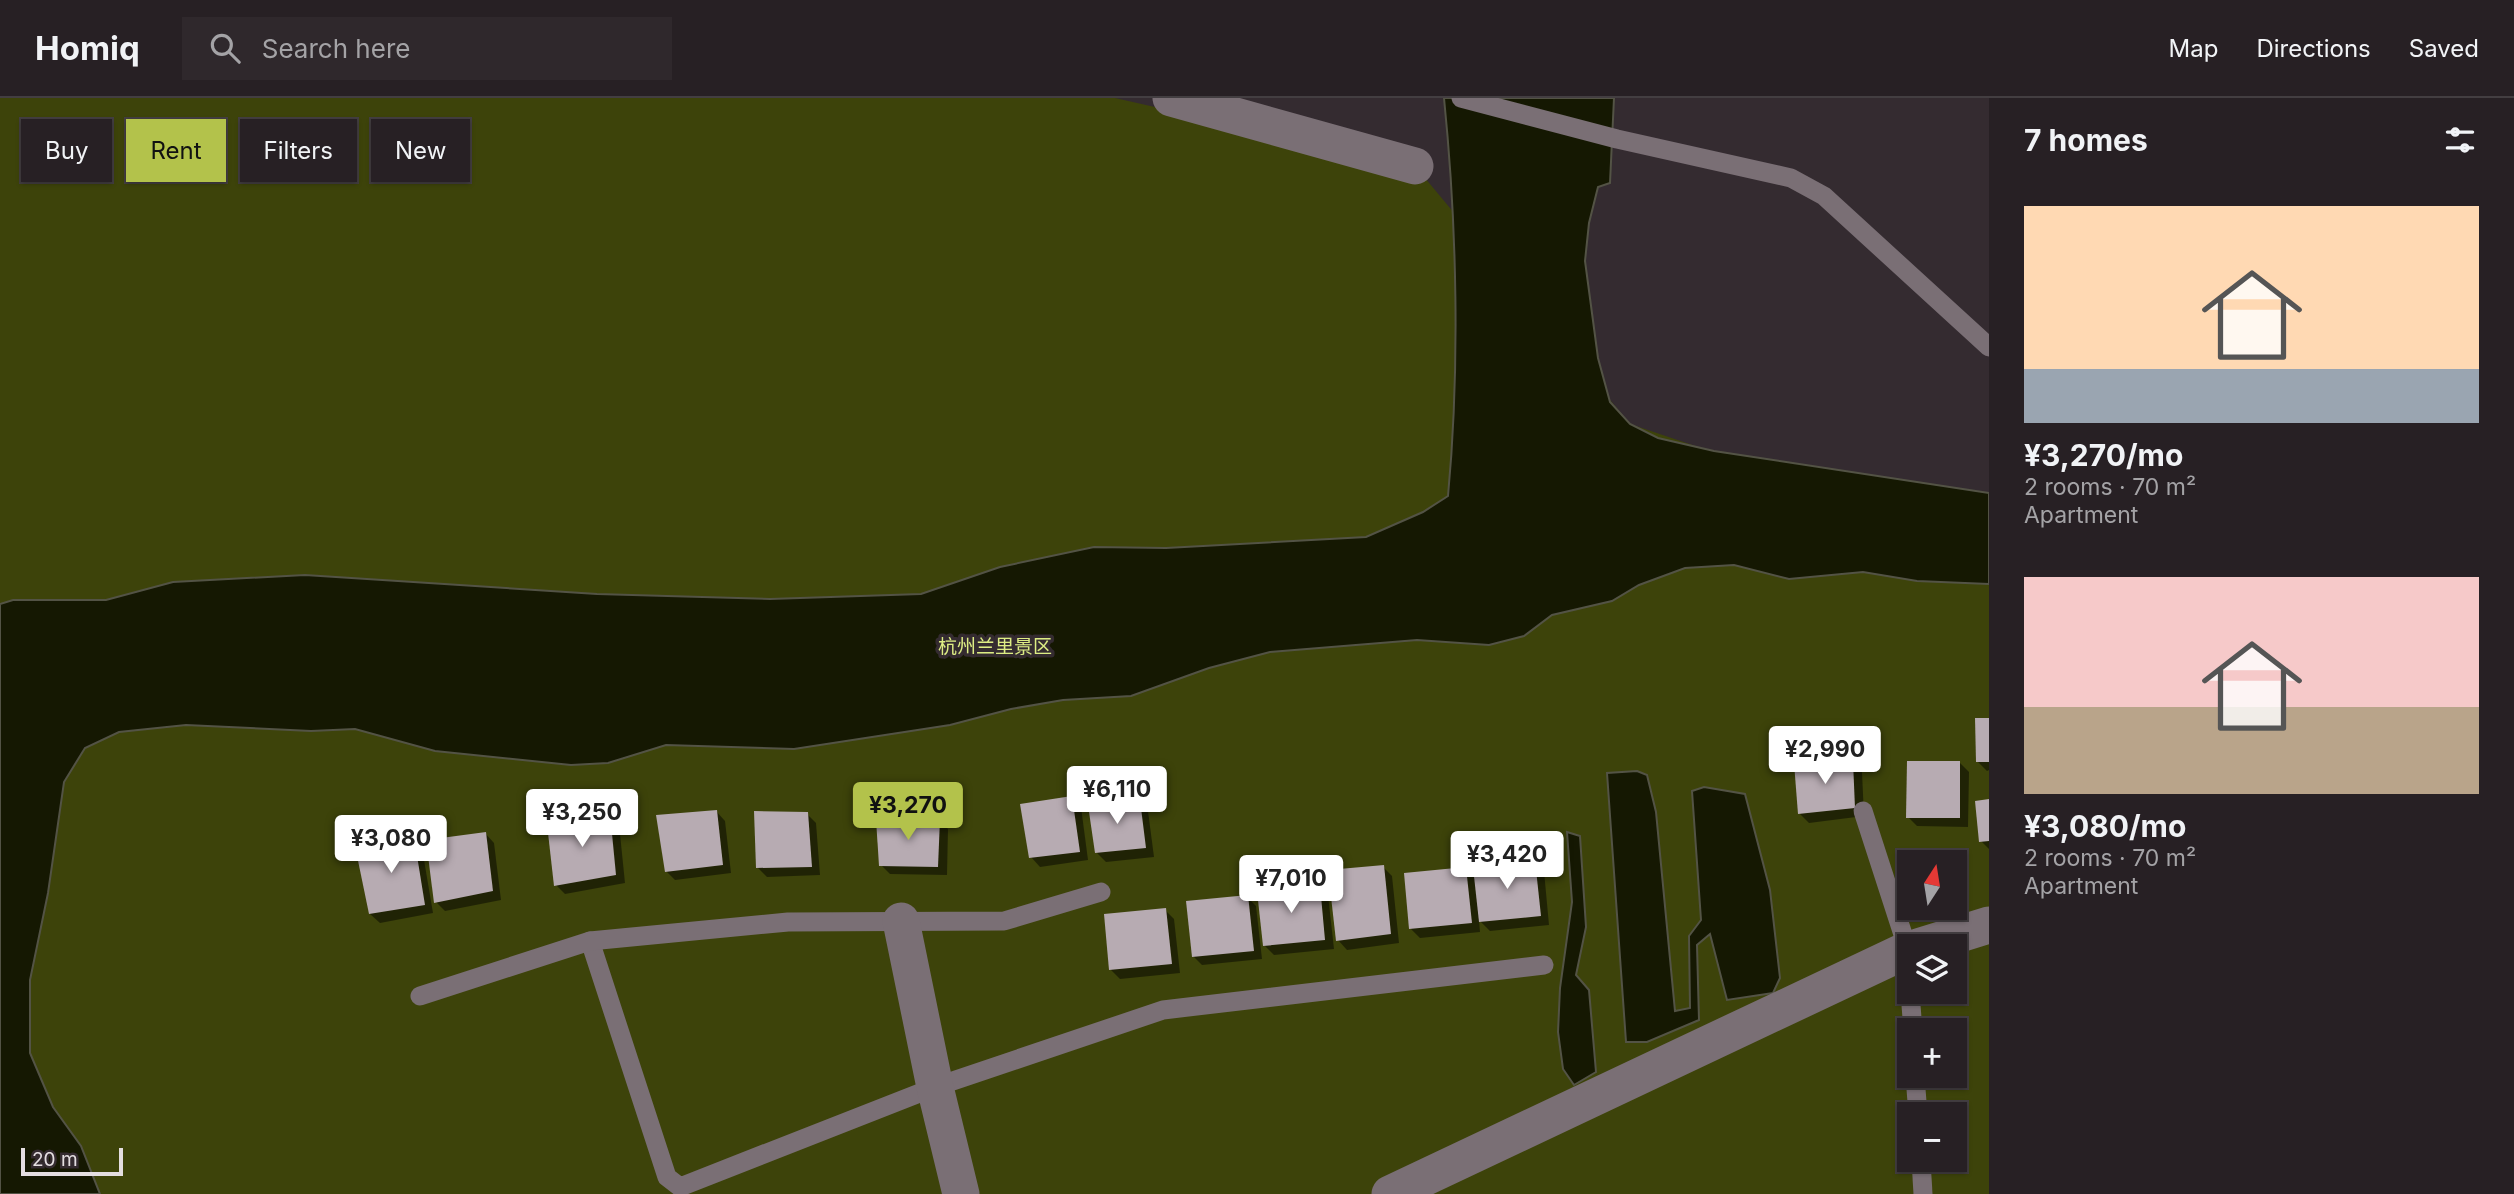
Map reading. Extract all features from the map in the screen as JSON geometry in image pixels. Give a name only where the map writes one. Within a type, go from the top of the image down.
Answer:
[{"type":"street","points":[[1171,98],[1415,166]]},
{"type":"street","points":[[901,921],[935,1087],[961,1194]]},
{"type":"street","points":[[1966,934],[1989,925]]},
{"type":"street","points":[[1390,1194],[1897,961]]},
{"type":"lane","points":[[1461,98],[1617,139],[1791,178],[1824,196],[1989,347]]},
{"type":"lane","points":[[1863,811],[1904,934]]},
{"type":"lane","points":[[420,996],[590,941],[788,922],[1004,920],[1101,892]]},
{"type":"lane","points":[[590,941],[667,1177],[680,1187],[935,1087],[1163,1010],[1544,965]]},
{"type":"lane","points":[[1922,1172],[1923,1194]]},
{"type":"green space","name":"杭州兰里景区","points":[[0,98],[1115,98],[1415,166],[1630,424],[1989,545],[1989,1194],[0,1194]]},
{"type":"shaded area","points":[[1444,98],[1614,98],[1610,183],[1598,187],[1589,223],[1585,261],[1598,358],[1610,402],[1630,424],[1658,438],[1714,451],[1989,493],[1989,584],[1917,581],[1863,572],[1789,579],[1734,565],[1685,568],[1639,585],[1612,601],[1552,615],[1524,636],[1489,645],[1417,640],[1270,652],[1209,668],[1131,696],[1063,700],[1011,709],[950,725],[794,749],[666,745],[608,763],[571,765],[435,751],[355,729],[311,731],[186,725],[119,732],[85,748],[64,782],[48,893],[30,980],[30,1053],[53,1107],[81,1146],[100,1194],[0,1194],[0,604],[13,600],[106,600],[173,582],[305,575],[597,594],[770,599],[921,594],[1000,567],[1094,547],[1166,548],[1366,537],[1423,512],[1448,496],[1454,398],[1455,297],[1452,196]]},
{"type":"shaded area","points":[[1637,771],[1647,775],[1656,812],[1675,1011],[1690,1008],[1689,936],[1701,920],[1692,791],[1704,787],[1745,794],[1770,890],[1780,978],[1773,993],[1727,1000],[1710,934],[1697,945],[1699,1020],[1647,1042],[1626,1042],[1607,773]]},
{"type":"shaded area","points":[[1567,832],[1580,836],[1586,927],[1576,975],[1589,990],[1596,1072],[1574,1085],[1563,1069],[1558,1032],[1560,988],[1572,902]]},
{"type":"building","points":[[1975,718],[1989,718],[1989,762],[1976,762]]},
{"type":"building","points":[[1853,761],[1855,808],[1798,814],[1794,763]]},
{"type":"building","points":[[1907,761],[1960,761],[1960,818],[1906,818]]},
{"type":"building","points":[[1072,796],[1080,852],[1029,858],[1020,804]]},
{"type":"building","points":[[1989,799],[1989,841],[1979,842],[1975,801]]},
{"type":"building","points":[[1140,800],[1146,848],[1095,853],[1088,805]]},
{"type":"building","points":[[717,810],[723,865],[665,872],[656,815]]},
{"type":"building","points":[[754,811],[808,812],[812,867],[756,868]]},
{"type":"building","points":[[610,813],[616,875],[554,886],[547,824]]},
{"type":"building","points":[[876,819],[940,819],[938,867],[879,866]]},
{"type":"building","points":[[486,832],[493,891],[434,903],[426,840]]},
{"type":"building","points":[[414,837],[425,905],[369,914],[355,846]]},
{"type":"building","points":[[1535,860],[1541,916],[1479,922],[1473,867]]},
{"type":"building","points":[[1384,865],[1391,934],[1336,941],[1328,870]]},
{"type":"building","points":[[1466,867],[1472,923],[1409,929],[1404,873]]},
{"type":"building","points":[[1320,885],[1325,940],[1263,946],[1257,891]]},
{"type":"building","points":[[1248,895],[1254,951],[1192,957],[1186,901]]},
{"type":"building","points":[[1166,908],[1172,964],[1109,970],[1104,914]]}]
